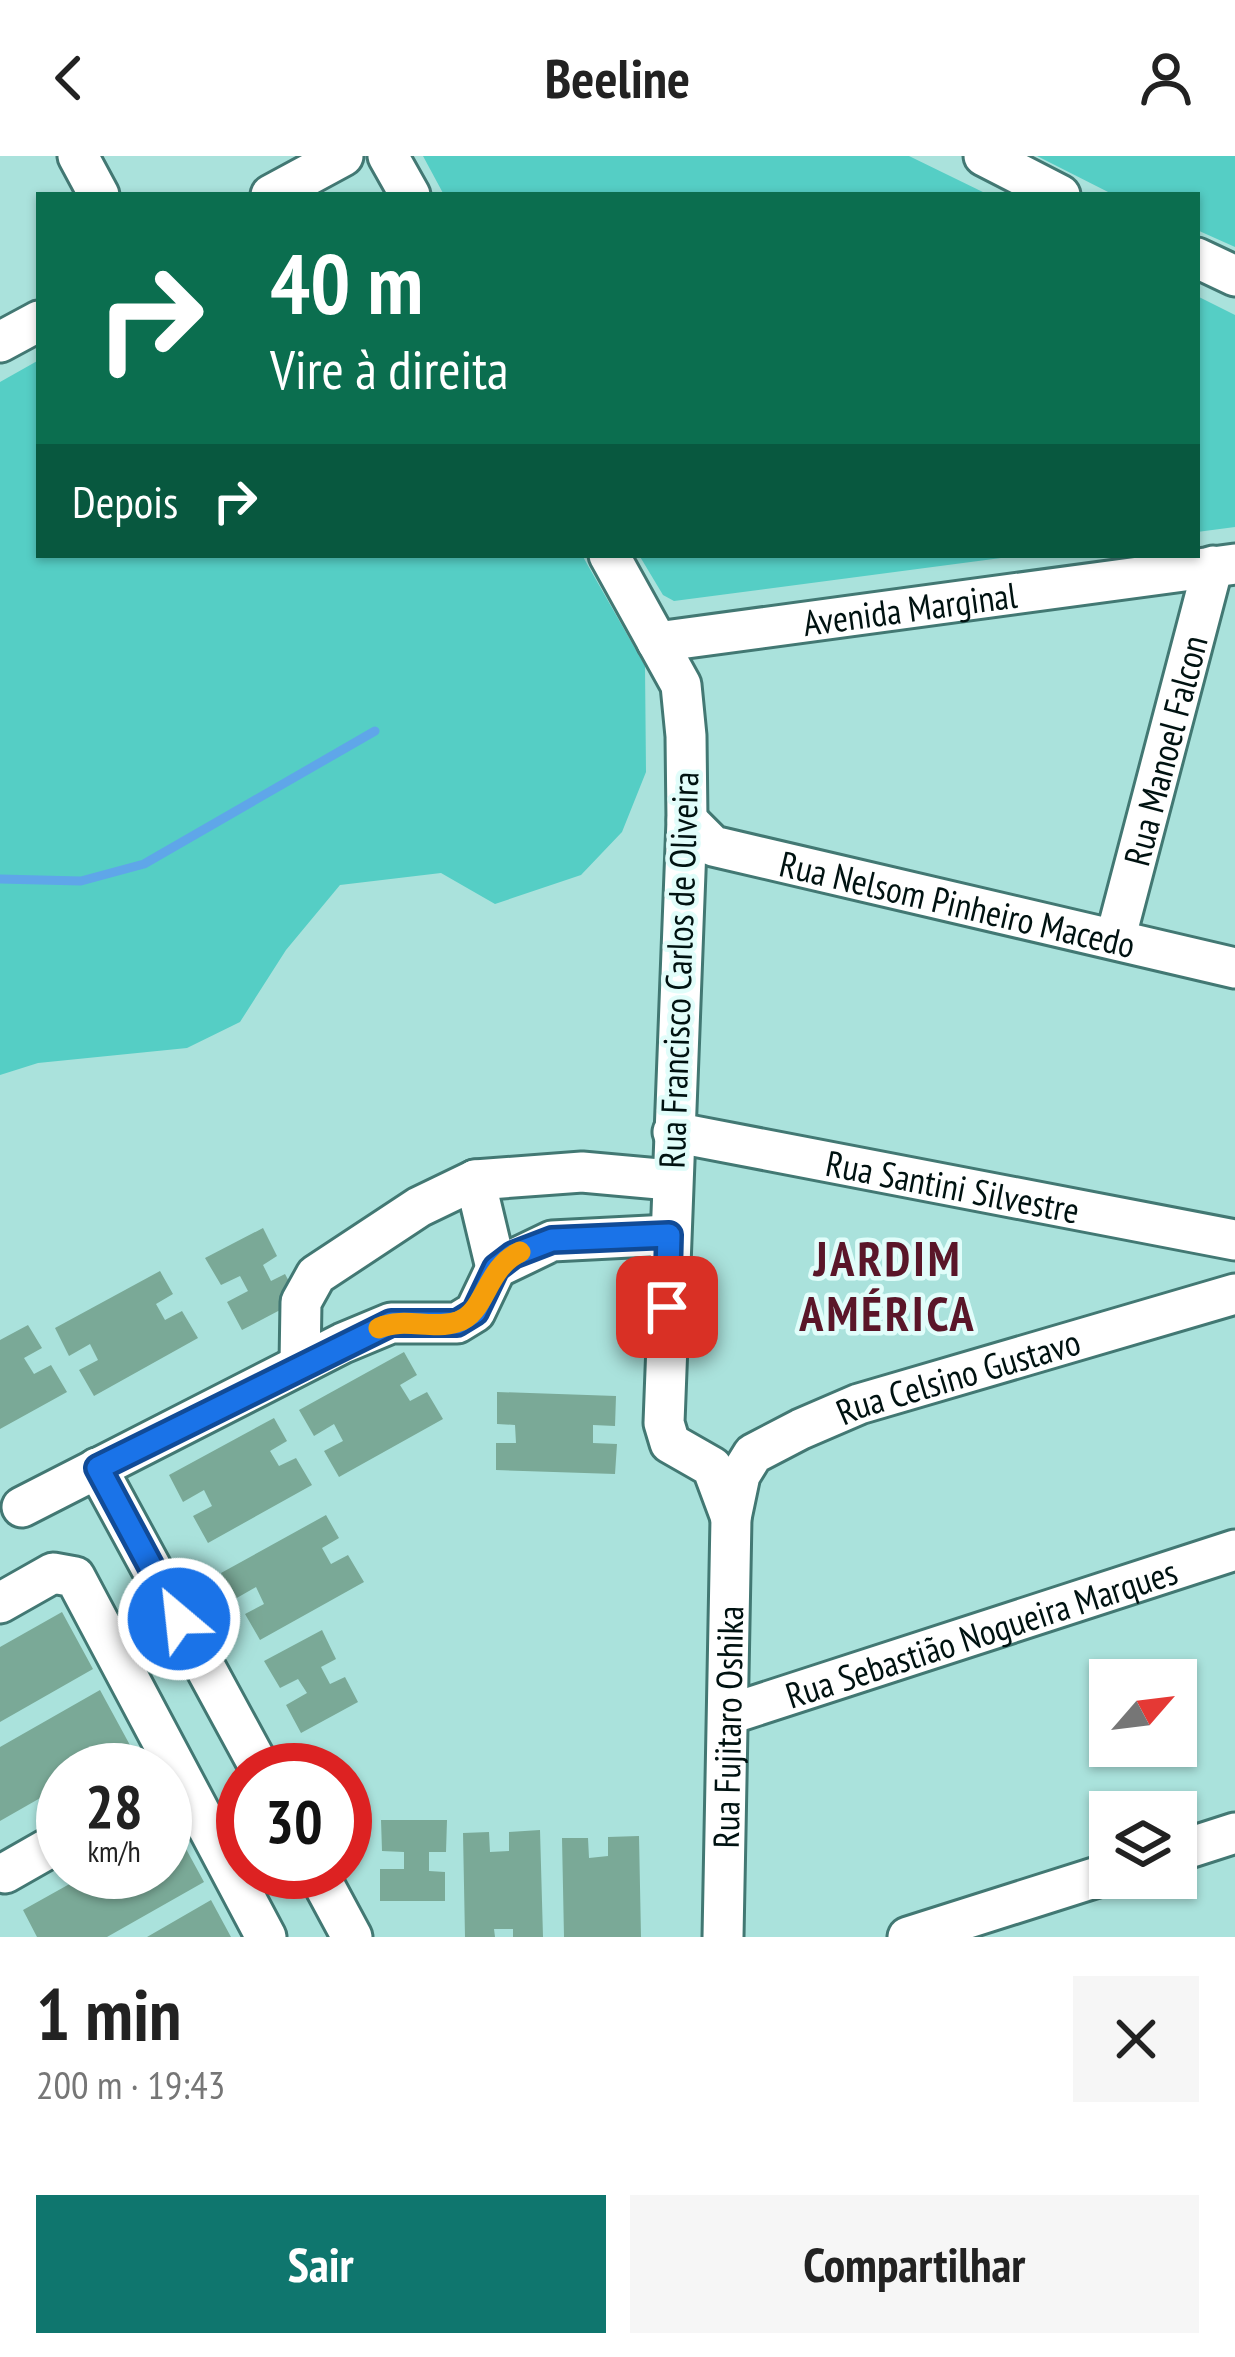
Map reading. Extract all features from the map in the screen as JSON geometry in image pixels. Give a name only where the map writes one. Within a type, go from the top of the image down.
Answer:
[{"type":"street","points":[[78,156],[97,192]]},
{"type":"street","points":[[277,192],[343,156]]},
{"type":"street","points":[[388,156],[408,192]]},
{"type":"street","points":[[984,156],[1054,192]]},
{"type":"street","points":[[1200,260],[1235,276]]},
{"type":"street","points":[[0,342],[36,323]]},
{"type":"street","name":"Rua Francisco Carlos de Oliveira","points":[[611,558],[681,686],[688,820],[670,1180],[665,1433],[670,1443],[712,1467],[730,1518]]},
{"type":"street","name":"Avenida Marginal","points":[[657,642],[1224,565]]},
{"type":"street","name":"Rua Manoel Falcon","points":[[1116,936],[1224,565]]},
{"type":"street","name":"Rua Nelsom Pinheiro Macedo","points":[[688,820],[713,846],[1116,936],[1235,968]]},
{"type":"street","name":"Rua Santini Silvestre","points":[[673,1132],[1220,1237]]},
{"type":"street","points":[[301,1364],[301,1302],[316,1275],[419,1207],[475,1180],[582,1172],[670,1180]]},
{"type":"street","points":[[475,1180],[496,1268]]},
{"type":"street","points":[[22,1507],[391,1323],[457,1323],[475,1312],[496,1268],[552,1240],[669,1235]]},
{"type":"street","points":[[1177,1311],[1207,1273],[1220,1237]]},
{"type":"street","name":"Rua Celsino Gustavo","points":[[730,1518],[740,1475],[763,1446],[859,1404],[1235,1294]]},
{"type":"street","points":[[98,1468],[246,1743]]},
{"type":"street","name":"Rua Fujitaro Oshika","points":[[723,1937],[730,1518]]},
{"type":"street","name":"Rua Sebastião Nogueira Marques","points":[[730,1714],[1235,1550]]},
{"type":"street","points":[[0,1603],[53,1573],[75,1577],[154,1743]]},
{"type":"street","points":[[192,1813],[266,1937]]},
{"type":"street","points":[[1197,1845],[1235,1833]]},
{"type":"street","points":[[5,1873],[36,1855]]},
{"type":"street","points":[[908,1937],[1089,1880]]},
{"type":"street","points":[[332,1899],[352,1937]]},
{"type":"shaded area","points":[[423,156],[909,156],[983,192],[442,192]]},
{"type":"shaded area","points":[[1037,156],[1235,156],[1235,247],[1200,231],[1200,192],[1108,192]]},
{"type":"shaded area","points":[[1200,298],[1235,315],[1235,527],[1200,532]]},
{"type":"shaded area","points":[[36,362],[36,558],[584,558],[645,666],[646,772],[622,832],[581,875],[495,904],[441,873],[340,885],[286,950],[240,1022],[187,1048],[38,1063],[0,1075],[0,382]]},
{"type":"shaded area","points":[[641,558],[1000,558],[674,601],[663,595]]},
{"type":"building","points":[[263,1228],[277,1256],[263,1265],[271,1281],[285,1274],[299,1300],[242,1330],[227,1302],[248,1291],[240,1276],[221,1285],[205,1258]]},
{"type":"building","points":[[160,1271],[173,1294],[156,1304],[165,1320],[182,1311],[198,1338],[94,1396],[79,1370],[98,1360],[90,1344],[69,1356],[55,1328]]},
{"type":"building","points":[[28,1325],[42,1348],[24,1358],[34,1374],[51,1365],[67,1392],[0,1429],[0,1340]]},
{"type":"building","points":[[404,1352],[417,1375],[400,1385],[410,1401],[427,1392],[443,1419],[339,1477],[324,1451],[343,1441],[334,1424],[314,1436],[299,1410]]},
{"type":"building","points":[[497,1392],[616,1396],[615,1426],[593,1425],[593,1443],[617,1444],[615,1474],[496,1470],[496,1443],[516,1443],[515,1425],[497,1424]]},
{"type":"building","points":[[274,1418],[287,1441],[270,1451],[279,1466],[296,1458],[312,1485],[208,1543],[193,1516],[212,1506],[204,1490],[183,1502],[169,1475]]},
{"type":"building","points":[[326,1515],[339,1538],[322,1548],[331,1564],[348,1555],[364,1582],[260,1640],[245,1614],[264,1604],[256,1587],[235,1599],[221,1573]]},
{"type":"building","points":[[62,1612],[93,1669],[0,1722],[0,1647]]},
{"type":"building","points":[[322,1630],[336,1659],[321,1667],[330,1684],[345,1677],[358,1702],[301,1733],[286,1705],[307,1693],[298,1679],[280,1688],[264,1661]]},
{"type":"building","points":[[100,1690],[129,1743],[36,1743],[36,1800],[0,1821],[0,1747]]},
{"type":"building","points":[[381,1820],[447,1820],[446,1852],[429,1852],[429,1871],[445,1872],[445,1901],[380,1901],[380,1869],[404,1869],[404,1852],[382,1851]]},
{"type":"building","points":[[540,1830],[543,1937],[513,1937],[513,1929],[494,1929],[495,1937],[465,1937],[463,1833],[489,1832],[490,1852],[509,1851],[509,1832]]},
{"type":"building","points":[[639,1836],[641,1937],[564,1937],[562,1838],[588,1838],[589,1858],[608,1856],[608,1837]]},
{"type":"building","points":[[192,1860],[204,1882],[192,1889]]},
{"type":"building","points":[[43,1899],[174,1899],[107,1937],[37,1937],[23,1910]]},
{"type":"building","points":[[211,1900],[231,1937],[147,1937]]},
{"type":"waterway","points":[[0,879],[81,881],[144,864],[375,731]]},
{"type":"slow traffic","points":[[379,1328],[391,1323],[457,1323],[475,1312],[496,1268],[520,1252]]},
{"type":"district","name":"JARDIM AMÉRICA","points":[[888,1286]]},
{"type":"route","points":[[179,1619],[98,1468],[391,1323],[457,1323],[475,1312],[496,1268],[513,1255],[552,1240],[669,1235],[667,1307]]}]
